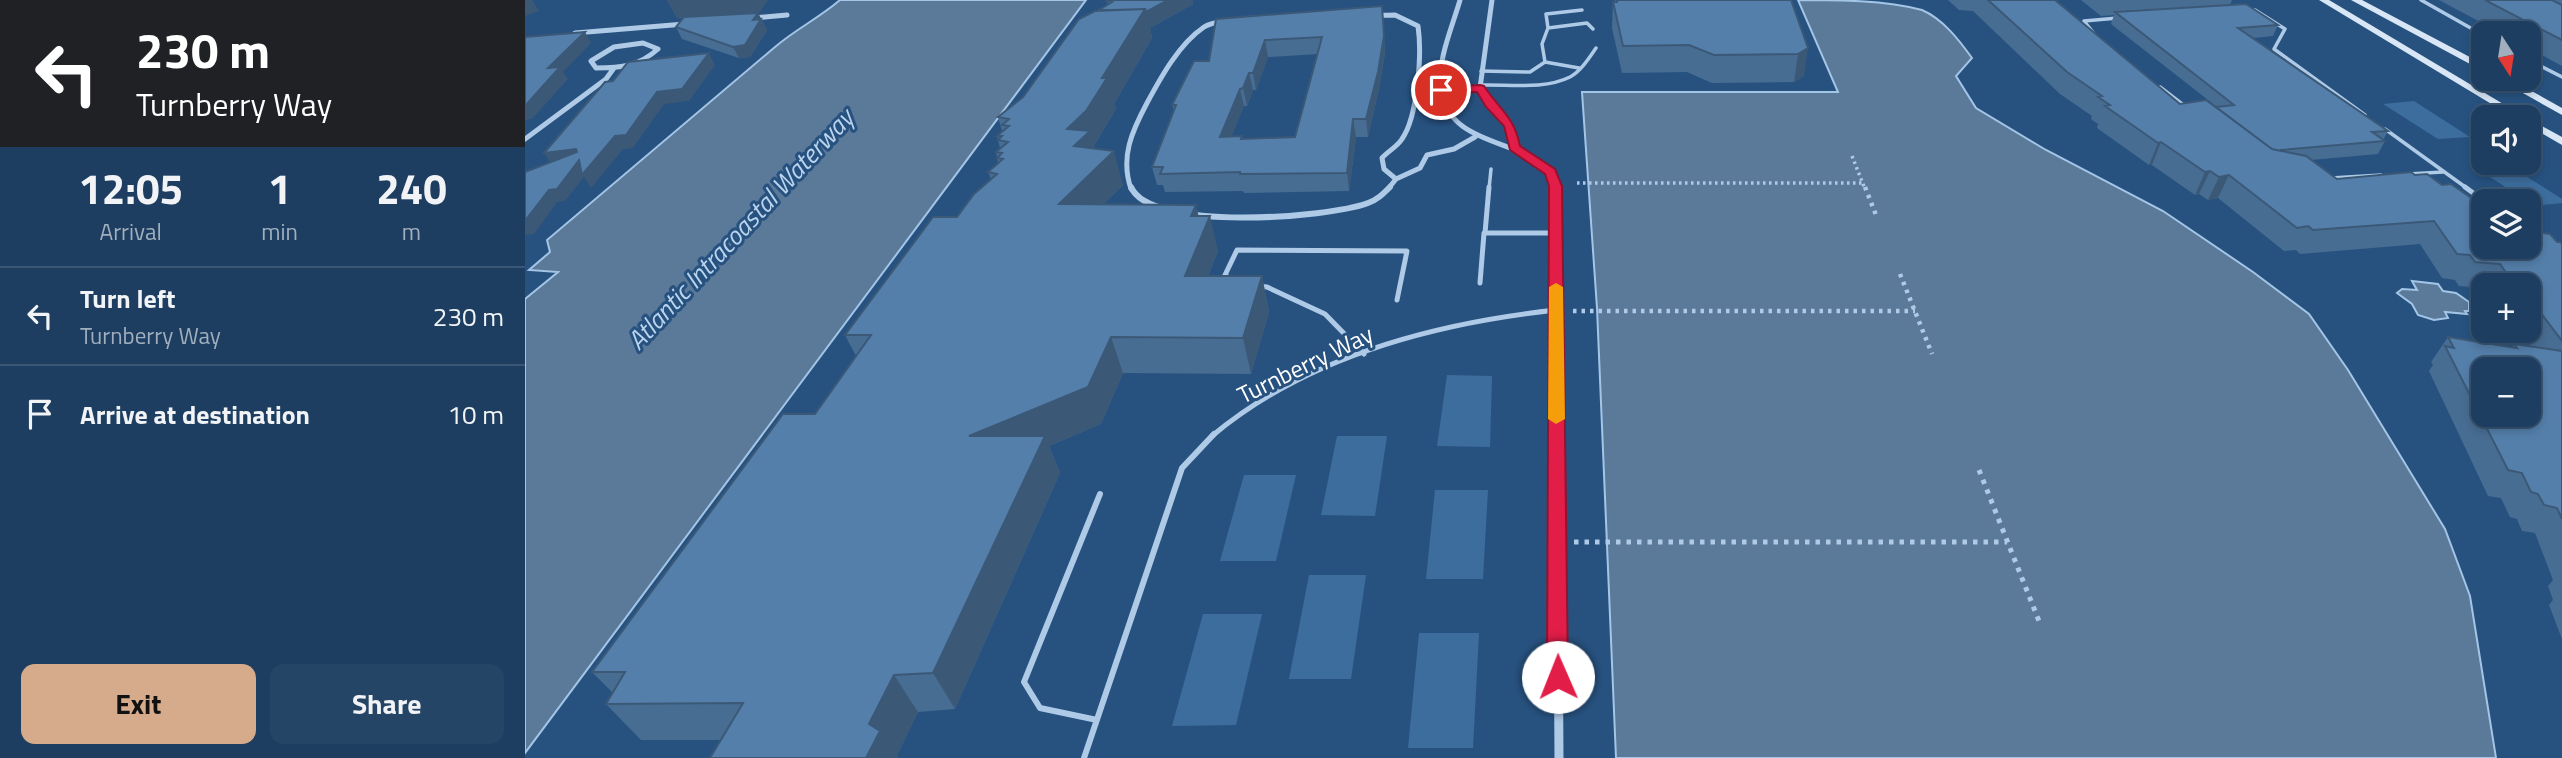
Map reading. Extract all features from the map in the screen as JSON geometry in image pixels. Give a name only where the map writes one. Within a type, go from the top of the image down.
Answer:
[{"type":"street","points":[[1460,0],[1443,71],[1441,90],[1446,110],[1475,138],[1514,148],[1551,172],[1556,186],[1559,758]]},
{"type":"street","points":[[1492,0],[1480,87],[1490,105],[1510,126],[1514,148]]},
{"type":"street","points":[[2323,0],[2500,105]]},
{"type":"street","points":[[2355,0],[2471,61]]},
{"type":"street","points":[[2371,0],[2471,60]]},
{"type":"street","points":[[750,18],[787,15]]},
{"type":"street","points":[[1396,179],[1384,169],[1382,158],[1389,149],[1402,141],[1406,131],[1419,66],[1421,34],[1418,26],[1395,15],[1214,22],[1204,27],[1176,57],[1159,83],[1128,144],[1127,171],[1134,195],[1149,207],[1191,216],[1312,215],[1368,204],[1388,191],[1396,179],[1420,168],[1427,155],[1454,149],[1475,138]]},
{"type":"street","points":[[565,34],[687,23]]},
{"type":"street","points":[[527,137],[607,79],[614,68],[644,61],[658,49],[646,43],[625,45],[603,51],[591,61],[596,68],[614,68]]},
{"type":"street","points":[[1441,90],[1480,87]]},
{"type":"street","points":[[2524,91],[2562,112]]},
{"type":"street","points":[[2541,129],[2562,142]]},
{"type":"lane","points":[[2421,0],[2471,27]]},
{"type":"lane","points":[[1548,28],[1546,14],[1549,12],[1582,10]]},
{"type":"lane","points":[[2242,10],[2255,10],[2285,29],[2274,49],[2471,192]]},
{"type":"lane","points":[[2101,42],[2084,21],[2123,18]]},
{"type":"lane","points":[[1545,62],[1542,33],[1548,28],[1587,23],[1593,29]]},
{"type":"lane","points":[[1480,87],[1566,78],[1579,68],[1596,48]]},
{"type":"lane","points":[[1481,71],[1530,72],[1545,62],[1579,68]]},
{"type":"lane","points":[[2541,66],[2562,77]]},
{"type":"lane","points":[[2155,84],[2188,109]]},
{"type":"lane","points":[[1480,283],[1491,170]]},
{"type":"lane","points":[[2405,174],[2443,172]]},
{"type":"lane","points":[[2327,178],[2392,175]]},
{"type":"lane","points":[[1485,233],[1556,233]]},
{"type":"lane","points":[[1233,283],[1225,275],[1237,250],[1407,251],[1397,300]]},
{"type":"lane","points":[[1245,284],[1267,287],[1325,314],[1364,354]]},
{"type":"lane","name":"Turnberry Way","points":[[1084,758],[1182,468],[1214,435],[1271,397],[1399,340],[1461,323],[1518,313],[1556,310]]},
{"type":"lane","points":[[1097,720],[1040,708],[1024,682],[1100,494]]},
{"type":"path","points":[[1851,156],[1875,215]]},
{"type":"path","points":[[1577,183],[1863,183]]},
{"type":"path","points":[[1900,274],[1932,354]]},
{"type":"path","points":[[1584,312],[1915,312]]},
{"type":"path","points":[[1979,470],[2039,621]]},
{"type":"path","points":[[1590,541],[2007,542]]},
{"type":"shaded area","points":[[2414,101],[2470,137],[2438,139],[2383,104]]},
{"type":"shaded area","points":[[2487,175],[2524,175],[2562,199],[2562,203],[2541,205],[2541,189],[2508,189]]},
{"type":"shaded area","points":[[1447,375],[1492,376],[1490,447],[1437,446]]},
{"type":"shaded area","points":[[1337,436],[1387,436],[1375,516],[1321,515]]},
{"type":"shaded area","points":[[1244,475],[1296,475],[1276,561],[1220,561]]},
{"type":"shaded area","points":[[1435,490],[1488,490],[1483,579],[1426,579]]},
{"type":"shaded area","points":[[1309,575],[1366,575],[1351,679],[1289,679]]},
{"type":"shaded area","points":[[1203,614],[1262,614],[1236,725],[1172,726]]},
{"type":"shaded area","points":[[1419,633],[1479,633],[1473,748],[1408,748]]},
{"type":"water","name":"Atlantic Intracoastal Waterway","points":[[840,0],[1086,0],[525,753],[525,299],[558,272],[529,270],[550,252],[547,240],[775,47]]},
{"type":"water","points":[[1798,0],[1877,2],[1922,10],[1930,14],[1950,31],[1972,58],[1956,76],[1976,108],[2046,150],[2163,211],[2309,314],[2348,370],[2445,529],[2470,596],[2496,758],[1616,758],[1597,308],[1582,92],[1838,92]]},
{"type":"water","points":[[2412,281],[2438,284],[2443,291],[2456,293],[2469,302],[2469,311],[2465,311],[2467,314],[2445,312],[2448,318],[2434,320],[2418,315],[2412,304],[2397,293],[2402,289],[2417,290]]},
{"type":"building","points":[[1168,0],[1146,12],[1145,9],[1099,10],[1112,2],[1107,1]]},
{"type":"building","points":[[1791,0],[1808,48],[1798,54],[1714,55],[1689,45],[1623,46],[1613,2]]},
{"type":"building","points":[[1988,0],[2055,0],[2180,104],[2206,100],[2272,149],[2306,156],[2337,179],[2411,172],[2415,175],[2427,174],[2442,185],[2451,184],[2471,198],[2471,256],[2457,254],[2434,221],[2313,230],[2308,226],[2297,228],[2229,175],[2219,177],[2210,171],[2205,172],[2161,142],[2158,143],[2105,106],[2110,105],[2098,97],[2102,96],[2067,72]]},
{"type":"building","points":[[2485,0],[2552,0],[2562,5],[2562,40],[2541,29],[2541,21],[2525,21]]},
{"type":"building","points":[[2246,4],[2278,25],[2238,28],[2388,131],[2372,132],[2385,141],[2281,151],[2272,149],[2216,107],[2234,105],[2115,12]]},
{"type":"building","points":[[1382,6],[1384,36],[1378,72],[1366,119],[1353,119],[1347,173],[1160,174],[1163,167],[1152,167],[1176,105],[1172,105],[1194,61],[1209,61],[1216,19]],"holes":[[[1322,37],[1295,137],[1220,137],[1240,89],[1243,88],[1249,73],[1253,73],[1265,40]]]},
{"type":"building","points":[[1145,9],[1102,78],[1107,78],[1086,111],[1067,129],[1090,131],[1074,146],[1114,151],[1059,204],[1196,205],[1191,216],[1210,216],[1185,276],[1262,276],[1243,338],[1111,337],[1088,387],[969,436],[1045,436],[933,673],[894,675],[869,724],[880,731],[866,758],[710,758],[743,703],[606,704],[625,672],[592,672],[783,414],[815,414],[871,335],[845,335],[933,217],[957,217],[974,194],[997,174],[988,172],[1003,159],[997,158],[1002,153],[996,152],[1008,142],[998,140],[1002,136],[997,136],[1009,126],[1002,125],[1009,119],[998,117],[1023,97],[1079,19],[1095,11]]},
{"type":"building","points":[[758,13],[753,20],[761,19],[745,45],[733,47],[676,27],[684,17]]},
{"type":"building","points":[[585,32],[548,68],[560,67],[525,106],[525,37]]},
{"type":"building","points":[[709,53],[682,89],[657,92],[626,135],[615,136],[582,175],[579,160],[557,189],[549,190],[525,221],[525,172],[577,152],[576,149],[544,153],[605,82],[613,81],[628,62]]},
{"type":"building","points":[[2541,229],[2560,242],[2562,341],[2541,313],[2541,273],[2506,273],[2500,264],[2475,262],[2473,259],[2541,259]]},
{"type":"building","points":[[2448,337],[2471,341],[2471,343],[2517,348],[2514,344],[2562,351],[2562,519],[2557,508],[2544,505],[2538,494],[2531,492],[2522,473],[2508,470],[2486,427],[2541,427],[2541,357],[2471,357],[2471,397],[2445,346],[2454,348]]},
{"type":"slow traffic","points":[[1556,287],[1556,419]]},
{"type":"route","points":[[1441,90],[1480,88],[1490,105],[1510,126],[1514,148],[1551,172],[1556,186],[1558,677]]}]
